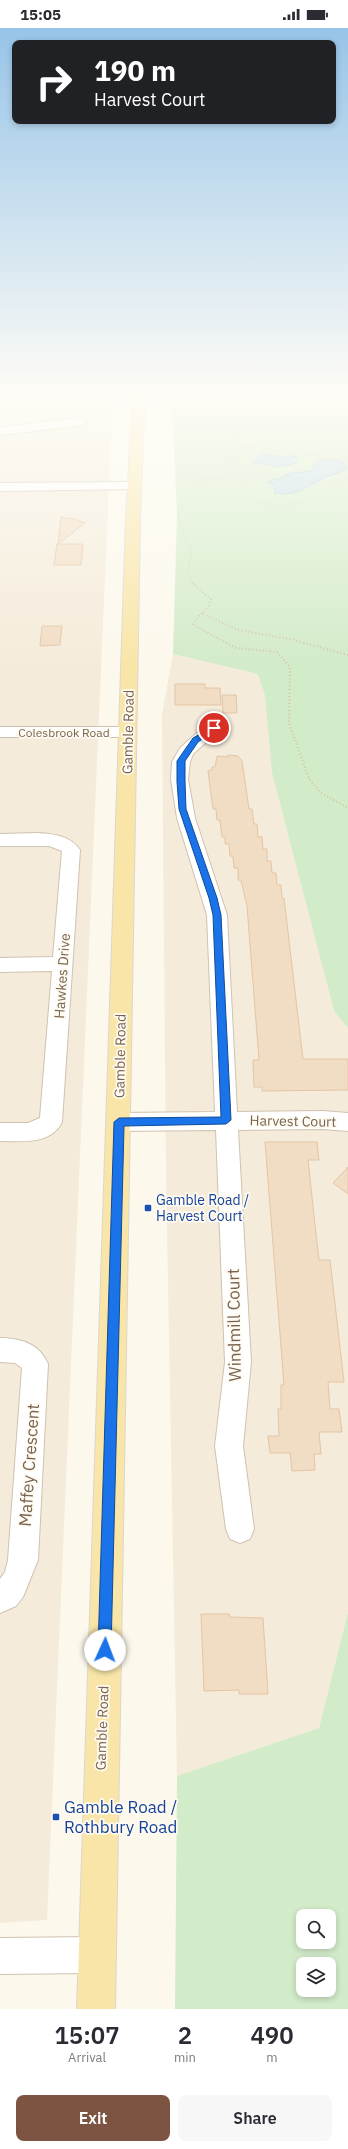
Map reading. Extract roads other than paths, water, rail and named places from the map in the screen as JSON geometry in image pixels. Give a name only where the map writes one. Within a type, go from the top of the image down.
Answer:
[{"type":"main road","name":"Gamble Road","points":[[96,2009],[96,1955],[119,1122],[134,486]]},
{"type":"street","points":[[0,487],[134,486]]},
{"type":"street","name":"Windmill Court","points":[[214,728],[196,740],[181,761],[181,782],[183,809],[213,898],[217,915],[238,1362],[229,1446],[240,1529]]},
{"type":"street","name":"Colesbrook Road","points":[[0,732],[128,732]]},
{"type":"street","name":"Hawkes Drive","points":[[0,840],[58,841],[68,845],[71,850],[51,1122],[46,1129],[37,1131],[0,1132]]},
{"type":"street","points":[[0,965],[63,964]]},
{"type":"street","name":"Harvest Court","points":[[119,1122],[226,1120],[323,1120],[348,1122]]},
{"type":"street","name":"Maffey Crescent","points":[[0,1350],[12,1350],[26,1354],[35,1364],[22,1560],[17,1580],[6,1595],[0,1598]]},
{"type":"street","points":[[0,1956],[96,1955]]},
{"type":"water","points":[[271,483],[314,483],[302,490],[283,494],[275,493],[274,484]]},
{"type":"place","name":"Gamble Road / Harvest Court","points":[[148,1208]]},
{"type":"place","name":"Gamble Road / Rothbury Road","points":[[56,1817]]}]
